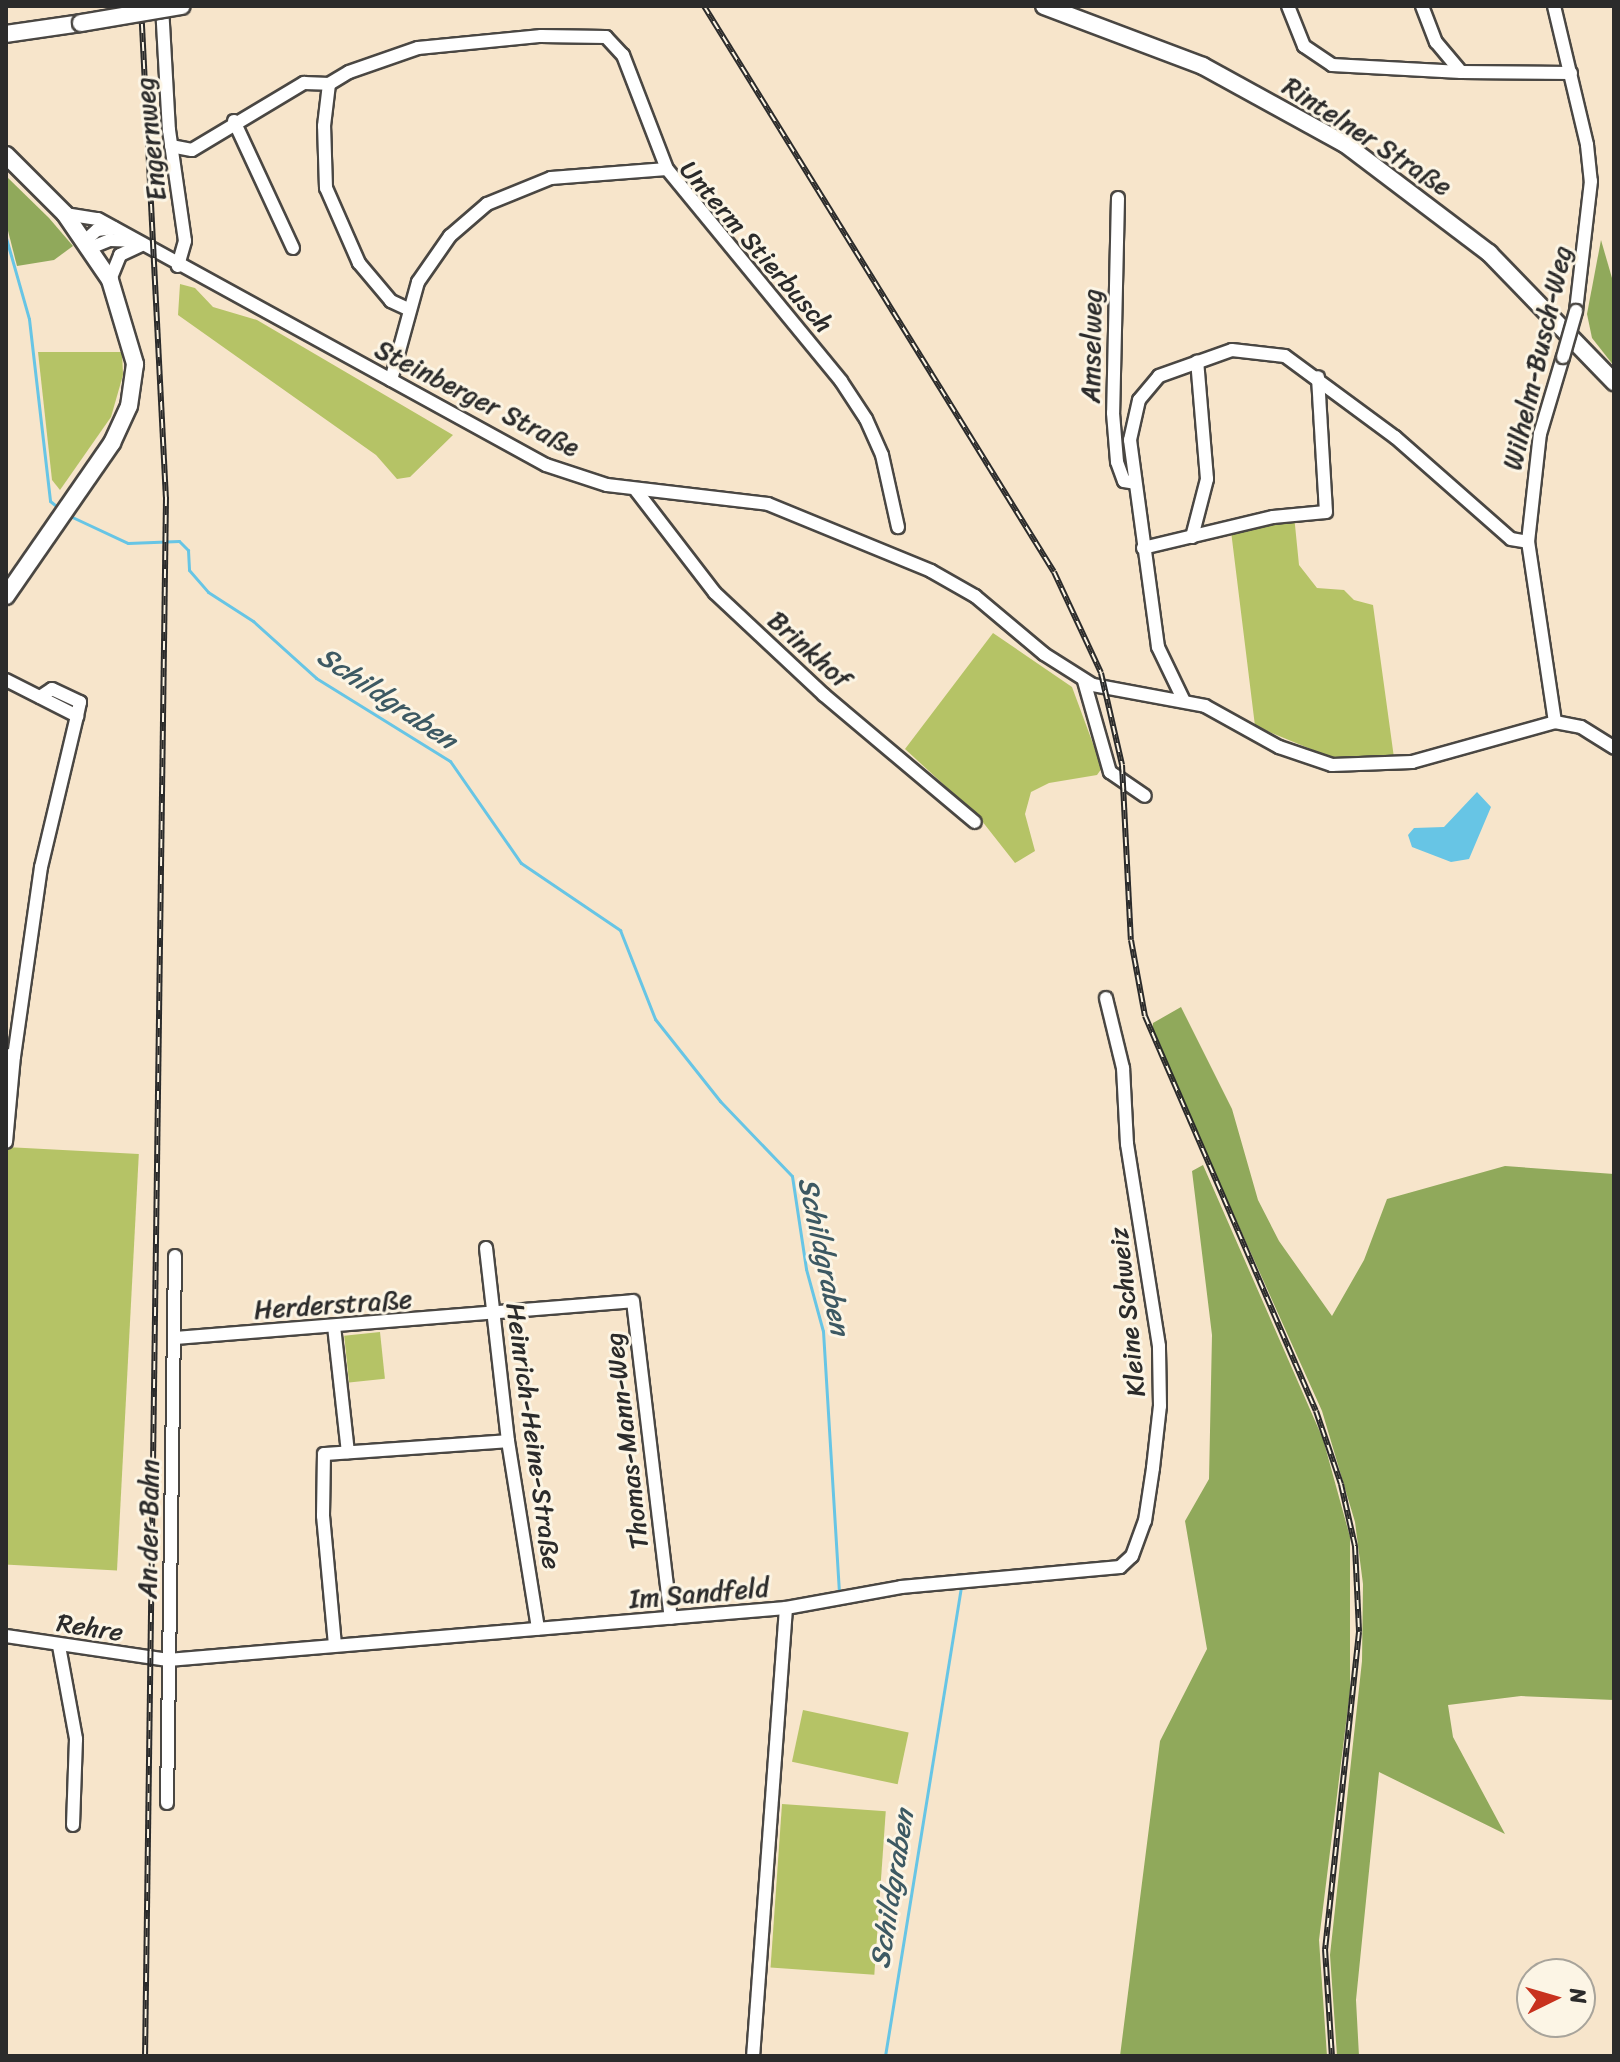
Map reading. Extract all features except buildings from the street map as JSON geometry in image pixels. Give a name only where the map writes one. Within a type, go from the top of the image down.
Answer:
[{"type":"main road","points":[[6,34],[182,6]]},
{"type":"main road","name":"Rintelner Straße","points":[[1044,6],[1203,66],[1345,144],[1489,253],[1614,382]]},
{"type":"main road","points":[[6,155],[65,214],[110,280],[135,364],[129,406],[66,513],[6,596]]},
{"type":"street","name":"Engernweg","points":[[162,6],[171,146],[185,241],[178,266]]},
{"type":"street","points":[[1288,6],[1304,46],[1332,65],[1461,72],[1571,73]]},
{"type":"street","points":[[1422,6],[1436,42],[1461,72]]},
{"type":"street","name":"Wilhelm-Busch-Weg","points":[[1554,6],[1571,73],[1591,181],[1576,311],[1540,434],[1528,542],[1555,722]]},
{"type":"street","points":[[171,146],[192,150],[234,121],[304,83],[329,84],[379,59],[418,48],[541,36],[606,37],[623,55],[667,169]]},
{"type":"street","points":[[329,84],[323,156],[334,212],[359,263],[391,301],[408,309]]},
{"type":"street","points":[[234,121],[293,248]]},
{"type":"street","name":"Unterm Stierbusch","points":[[391,380],[408,309],[434,256],[487,204],[551,178],[667,169],[841,381],[866,419],[882,455],[898,527]]},
{"type":"street","name":"Amselweg","points":[[1118,198],[1113,413],[1117,462],[1124,481],[1135,483]]},
{"type":"street","name":"Steinberger Straße","points":[[65,214],[92,217],[114,228],[178,266],[546,465],[635,489],[768,504],[931,571],[975,596],[1084,681],[1183,699],[1291,752],[1361,767],[1412,762],[1555,722]]},
{"type":"street","points":[[87,244],[97,230],[114,228]]},
{"type":"street","points":[[87,244],[110,240],[137,243]]},
{"type":"street","points":[[110,280],[120,255],[137,243]]},
{"type":"street","points":[[1183,699],[1158,647],[1130,440],[1139,400],[1159,376],[1232,350],[1285,356],[1318,377],[1395,437],[1499,530],[1528,542]]},
{"type":"street","points":[[1192,537],[1207,479],[1197,361]]},
{"type":"street","points":[[1143,548],[1273,517],[1326,512],[1318,377]]},
{"type":"street","name":"Brinkhof","points":[[635,489],[689,562],[734,612],[975,822]]},
{"type":"street","points":[[6,680],[77,716],[41,867],[10,1056],[12,1105],[6,1142]]},
{"type":"street","points":[[1084,681],[1110,772],[1145,796]]},
{"type":"street","points":[[1555,722],[1581,727],[1614,748]]},
{"type":"street","name":"Kleine Schweiz","points":[[786,1608],[901,1587],[1120,1567],[1132,1556],[1145,1521],[1153,1468],[1160,1406],[1159,1346],[1127,1144],[1123,1068],[1106,998]]},
{"type":"street","name":"Heinrich-Heine-Straße","points":[[486,1248],[508,1441],[538,1629]]},
{"type":"street","name":"An der Bahn","points":[[167,1803],[175,1256]]},
{"type":"street","name":"Thomas-Mann-Weg","points":[[495,1314],[633,1301],[671,1618]]},
{"type":"street","name":"Herderstraße","points":[[175,1338],[495,1314]]},
{"type":"street","points":[[334,1326],[348,1452]]},
{"type":"street","points":[[335,1645],[323,1516],[324,1454],[508,1441]]},
{"type":"street","name":"Im Sandfeld","points":[[168,1660],[786,1608],[753,2056]]},
{"type":"street","name":"Rehre","points":[[6,1636],[168,1660]]},
{"type":"street","points":[[59,1646],[76,1739],[73,1825]]},
{"type":"green space","points":[[6,176],[73,246],[54,260],[17,266],[6,223]]},
{"type":"green space","points":[[1601,240],[1614,285],[1614,366],[1592,338],[1587,314]]},
{"type":"green space","points":[[180,284],[195,288],[213,307],[257,320],[453,435],[410,477],[397,479],[376,455],[178,315]]},
{"type":"green space","points":[[38,352],[122,352],[123,375],[111,417],[60,490],[52,480]]},
{"type":"green space","points":[[1294,515],[1299,565],[1317,588],[1344,590],[1354,600],[1373,605],[1395,765],[1330,757],[1255,726],[1231,531]]},
{"type":"green space","points":[[993,633],[1072,687],[1102,768],[1097,775],[1049,783],[1031,792],[1025,814],[1035,851],[1015,863],[978,816],[905,749]]},
{"type":"green space","points":[[1181,1007],[1232,1109],[1258,1200],[1279,1241],[1332,1316],[1364,1260],[1387,1199],[1505,1166],[1614,1174],[1614,1700],[1521,1696],[1448,1705],[1453,1737],[1505,1834],[1379,1772],[1356,2000],[1359,2056],[1337,2056],[1330,1955],[1362,1661],[1363,1584],[1355,1522],[1322,1411],[1152,1033],[1153,1023]]},
{"type":"green space","points":[[6,1147],[139,1154],[117,1570],[6,1565]]},
{"type":"green space","points":[[1203,1165],[1323,1439],[1350,1537],[1350,1691],[1319,1940],[1327,2056],[1120,2056],[1160,1741],[1207,1649],[1185,1521],[1209,1479],[1212,1335],[1192,1171]]},
{"type":"green space","points":[[380,1332],[385,1379],[349,1383],[344,1336]]},
{"type":"green space","points":[[803,1710],[909,1732],[898,1784],[792,1762]]},
{"type":"green space","points":[[782,1804],[886,1811],[874,1975],[771,1968]]},
{"type":"water","points":[[1477,792],[1491,807],[1469,859],[1451,862],[1412,847],[1408,835],[1414,828],[1444,827]]},
{"type":"waterway","name":"Schildgraben","points":[[6,238],[29,319],[50,501],[60,509]]},
{"type":"waterway","name":"Schildgraben","points":[[70,516],[128,543],[179,541],[188,550],[189,570],[208,592],[253,621],[316,678],[450,761],[521,863],[620,930],[655,1019],[720,1101],[792,1176],[806,1269],[823,1331],[839,1592],[846,1590]]},
{"type":"waterway","name":"Schildgraben","points":[[935,1578],[963,1574],[962,1578]]},
{"type":"waterway","name":"Schildgraben","points":[[885,2056],[961,1586]]},
{"type":"railway","points":[[141,6],[166,497],[145,2056]]},
{"type":"railway","points":[[704,6],[1054,572],[1101,673],[1122,765],[1131,940],[1145,1016],[1316,1411],[1341,1484],[1355,1546],[1359,1632],[1325,1949],[1332,2056]]}]
